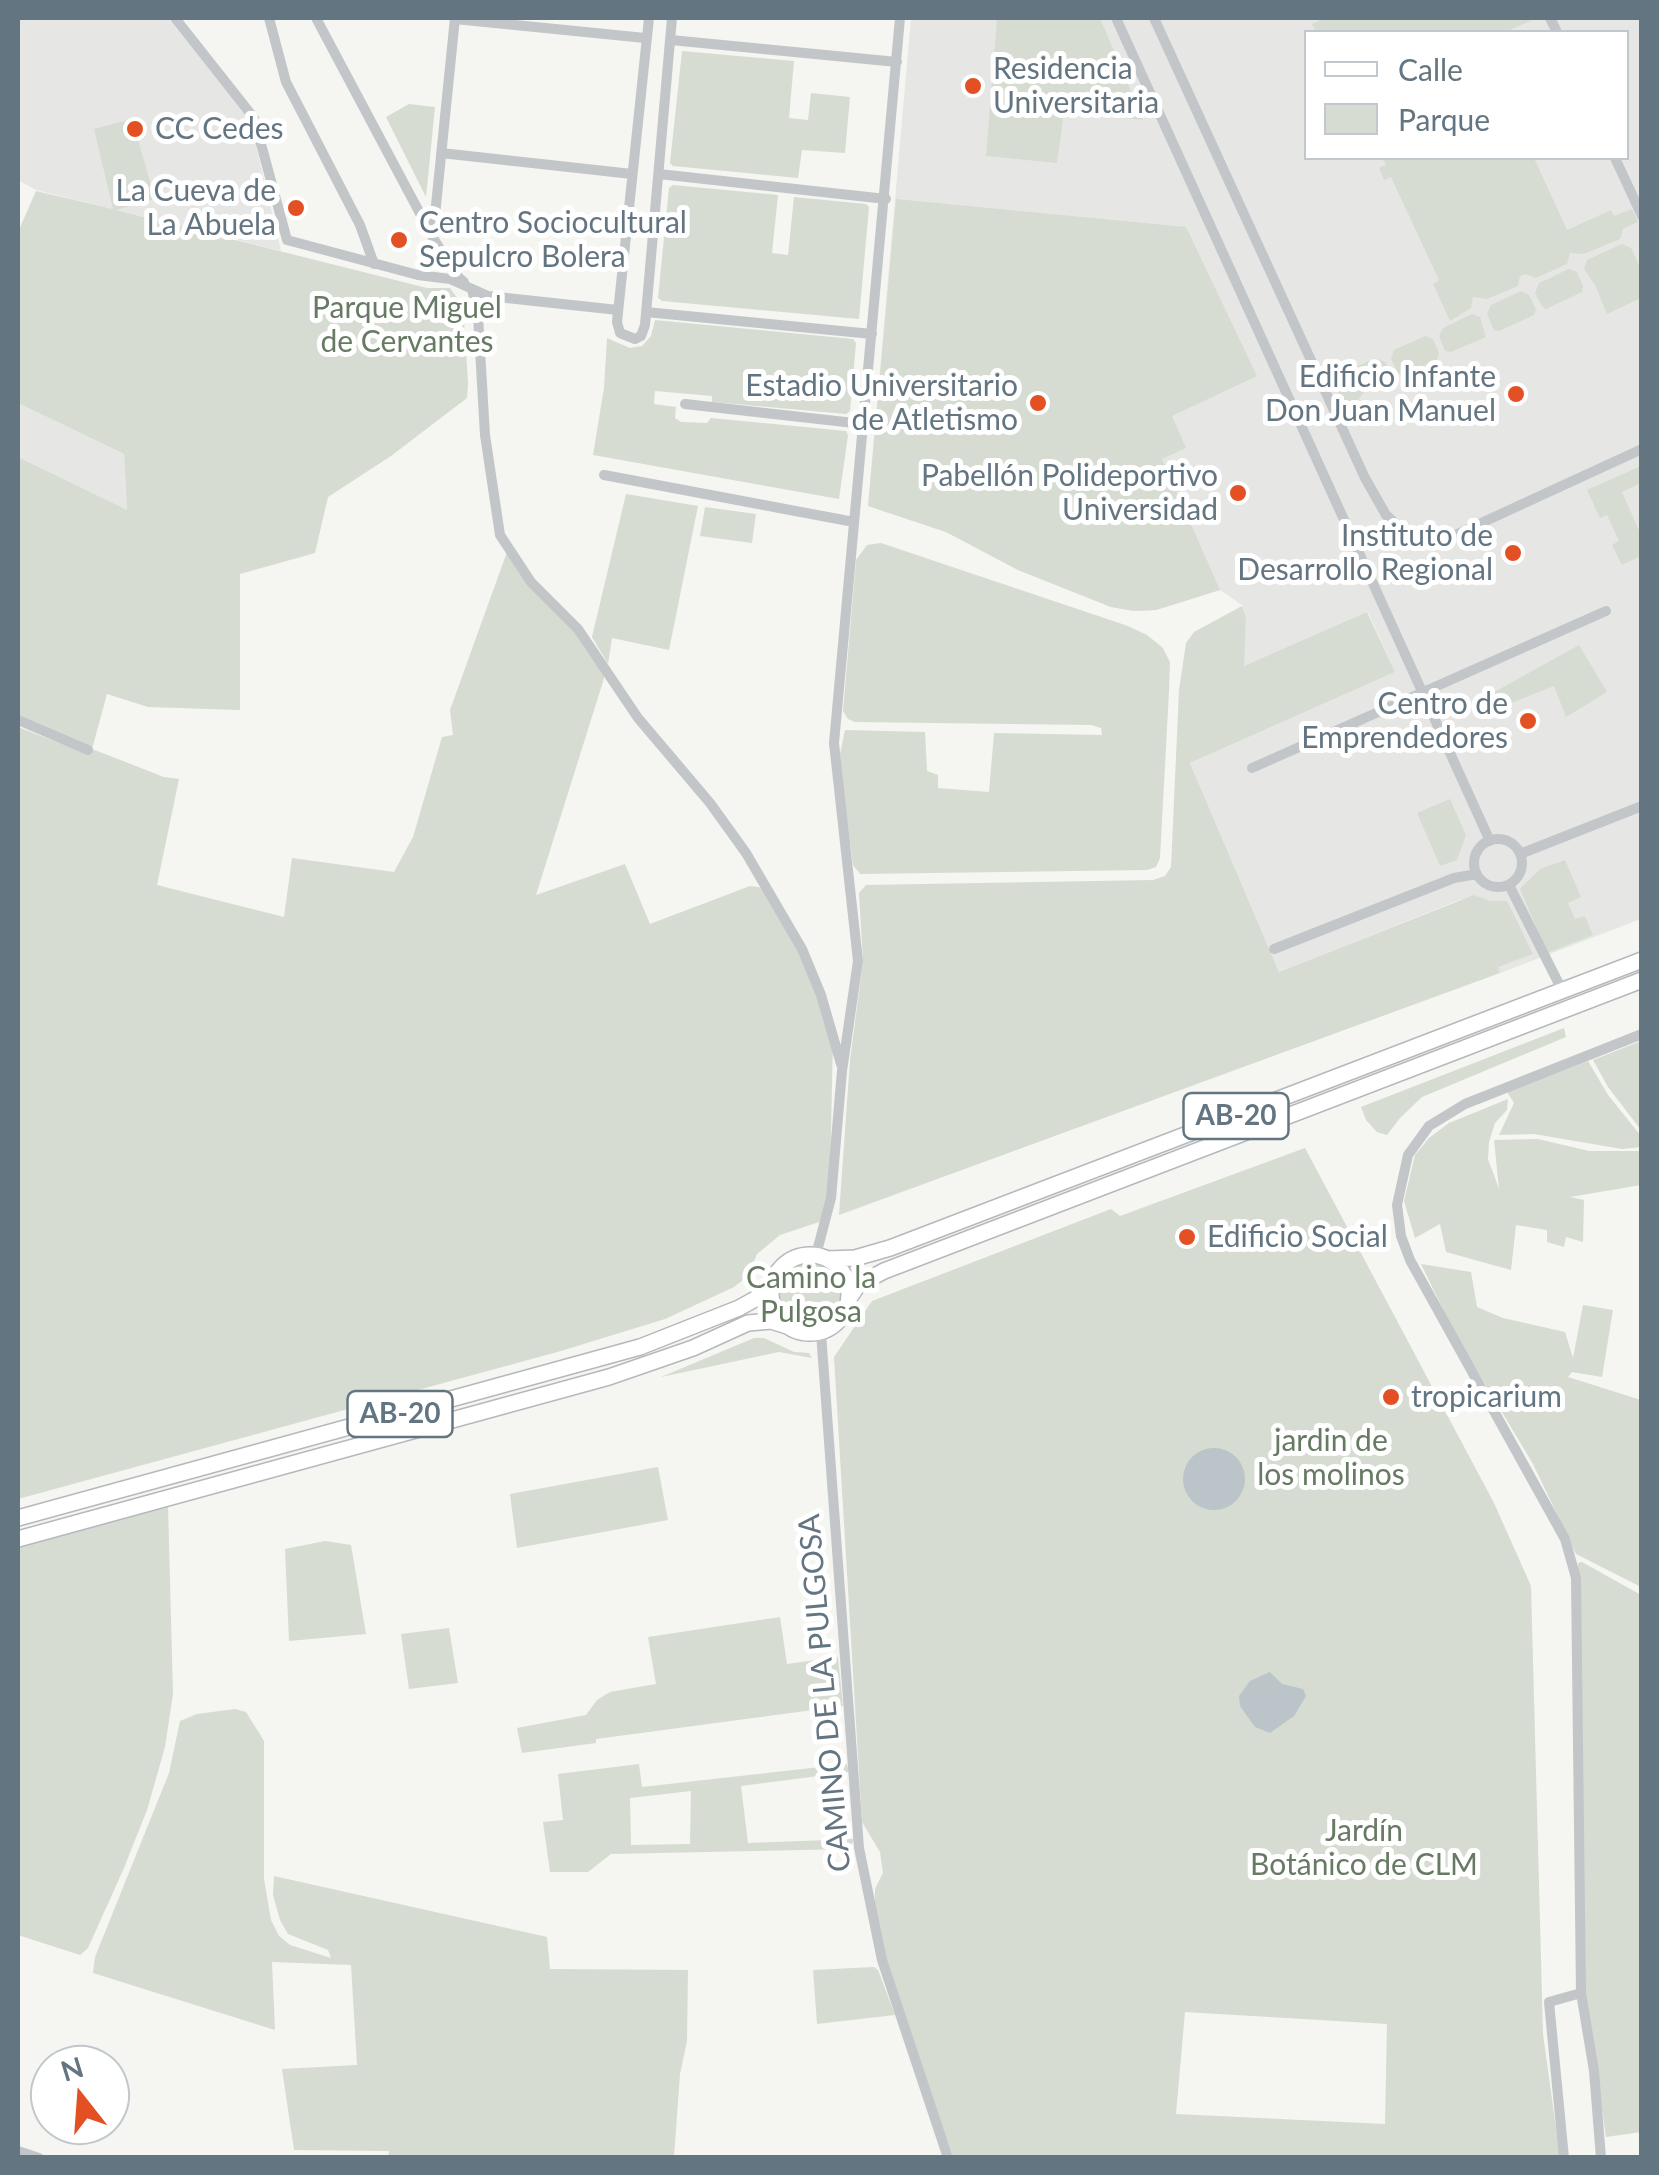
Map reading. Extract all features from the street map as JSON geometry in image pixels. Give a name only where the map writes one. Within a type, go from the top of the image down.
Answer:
[{"type":"main road","name":"AB-20","points":[[18,1518],[640,1347],[739,1308],[772,1284],[776,1274],[793,1258],[856,1258],[890,1248],[1642,960]]},
{"type":"main road","name":"AB-20","points":[[821,1332],[842,1318],[858,1285],[884,1271],[1642,980]]},
{"type":"main road","points":[[822,1257],[844,1274],[850,1297]]},
{"type":"main road","points":[[772,1284],[772,1306],[787,1326],[806,1334],[821,1332]]},
{"type":"main road","name":"AB-20","points":[[18,1539],[609,1377],[693,1348],[739,1326],[764,1321],[787,1326]]},
{"type":"street","points":[[175,18],[254,118],[287,240],[418,276],[450,279],[488,296],[618,310]]},
{"type":"street","points":[[269,18],[286,82],[360,225],[374,264]]},
{"type":"street","points":[[316,18],[432,236],[456,275],[472,289],[478,316],[485,435],[500,534],[531,582],[578,629],[638,718],[710,803],[746,853],[802,948],[836,1038],[842,1070]]},
{"type":"street","points":[[432,236],[455,18],[646,38]]},
{"type":"street","points":[[649,18],[618,310],[618,328],[625,337],[636,339],[644,331],[672,18]]},
{"type":"street","points":[[822,1257],[858,961],[833,757],[900,18]]},
{"type":"street","points":[[1116,18],[1490,841]]},
{"type":"street","points":[[1154,18],[1365,478],[1386,515],[1396,524],[1422,537],[1453,536],[1642,449]]},
{"type":"street","points":[[671,40],[897,62]]},
{"type":"street","points":[[441,153],[632,174]]},
{"type":"street","points":[[1615,160],[1642,216]]},
{"type":"street","points":[[659,174],[886,199]]},
{"type":"street","points":[[646,312],[872,334]]},
{"type":"street","points":[[685,404],[863,424]]},
{"type":"street","points":[[604,475],[854,522]]},
{"type":"street","points":[[1252,768],[1606,611]]},
{"type":"street","points":[[18,720],[88,750]]},
{"type":"street","points":[[1520,854],[1642,806]]},
{"type":"street","points":[[1490,841],[1511,843],[1520,854],[1519,875],[1509,884],[1487,884],[1477,874],[1476,855],[1490,841]]},
{"type":"street","points":[[1274,949],[1454,878],[1477,874]]},
{"type":"street","points":[[1509,884],[1562,990]]},
{"type":"street","points":[[1600,2158],[1594,2071],[1580,1993],[1576,1578],[1564,1539],[1410,1260],[1400,1236],[1396,1205],[1404,1166],[1429,1126],[1465,1104],[1642,1034]]},
{"type":"street","name":"CAMINO DE LA PULGOSA","points":[[821,1332],[859,1848],[882,1960],[948,2158]]},
{"type":"street","points":[[1564,2158],[1549,2002],[1580,1993]]},
{"type":"street","points":[[18,2151],[39,2158]]},
{"type":"shaded area","name":"CC Cedes","points":[[18,18],[168,18],[250,119],[281,251],[36,190],[18,180]]},
{"type":"shaded area","points":[[911,18],[1641,18],[1641,919],[1500,973],[1462,899],[1279,972],[1190,763],[1395,672],[1368,612],[1243,667],[1246,615],[1242,605],[1220,590],[1156,610],[1111,607],[1018,570],[946,532],[868,506]]},
{"type":"shaded area","points":[[18,403],[124,454],[127,511],[18,457]]},
{"type":"shaded area","points":[[1214,1448],[1236,1457],[1245,1479],[1236,1501],[1214,1510],[1192,1501],[1183,1479],[1192,1457]]},
{"type":"shaded area","points":[[1270,1672],[1282,1684],[1303,1689],[1306,1696],[1294,1716],[1270,1733],[1255,1727],[1240,1706],[1239,1696],[1250,1681]]},
{"type":"green space","points":[[997,18],[1100,18],[1143,120],[1064,112],[1057,163],[986,156]]},
{"type":"green space","points":[[1318,18],[1537,18],[1510,30],[1315,30],[1312,24]]},
{"type":"green space","points":[[682,51],[794,61],[789,118],[808,120],[811,93],[850,97],[845,153],[802,150],[798,178],[673,166],[670,163]]},
{"type":"green space","points":[[409,104],[435,107],[426,197],[386,117]]},
{"type":"green space","name":"Parque Miguel de Cervantes","points":[[132,119],[155,199],[116,210],[427,288],[450,288],[463,306],[468,383],[467,398],[391,456],[328,497],[315,553],[240,574],[240,710],[148,707],[107,694],[92,749],[18,718],[18,457],[127,510],[124,454],[18,403],[18,232],[36,191],[113,209],[94,129]]},
{"type":"green space","points":[[1383,160],[1535,160],[1567,230],[1611,210],[1614,216],[1632,209],[1638,222],[1623,229],[1620,239],[1584,254],[1570,253],[1567,264],[1536,278],[1520,276],[1518,286],[1487,299],[1473,297],[1471,308],[1450,321],[1433,284],[1439,280],[1391,177],[1384,180],[1379,168],[1386,165]]},
{"type":"green space","points":[[673,185],[778,195],[772,253],[788,255],[794,197],[866,204],[869,207],[859,319],[662,301],[658,298],[669,188]]},
{"type":"green space","name":"Estadio Universitario de Atletismo","points":[[896,199],[1186,227],[1257,376],[1172,416],[1186,448],[1162,459],[1220,590],[1156,610],[1111,607],[1018,570],[946,532],[868,506]]},
{"type":"green space","points":[[1622,244],[1631,248],[1641,269],[1641,298],[1607,314],[1584,269],[1587,260]]},
{"type":"green space","points":[[1569,269],[1577,272],[1582,292],[1546,309],[1535,293],[1539,283]]},
{"type":"green space","points":[[1521,291],[1529,295],[1536,309],[1534,315],[1494,330],[1487,314],[1491,305]]},
{"type":"green space","points":[[1472,314],[1480,317],[1486,337],[1445,351],[1439,336],[1443,328]]},
{"type":"green space","points":[[655,320],[853,339],[856,343],[850,411],[846,414],[712,402],[712,396],[655,391],[654,404],[676,407],[675,418],[681,422],[707,423],[711,418],[846,431],[839,499],[593,455],[607,338],[630,348],[642,346],[651,336]]},
{"type":"green space","points":[[1425,336],[1433,339],[1439,353],[1437,360],[1402,375],[1398,373],[1391,359],[1394,350]]},
{"type":"green space","points":[[1375,358],[1385,362],[1391,374],[1389,380],[1363,393],[1349,415],[1332,378]]},
{"type":"green space","points":[[1641,466],[1641,483],[1622,492],[1641,535],[1641,556],[1622,565],[1612,545],[1619,541],[1607,515],[1600,518],[1587,490]]},
{"type":"green space","points":[[626,494],[698,506],[669,650],[612,638],[608,664],[592,637]]},
{"type":"green space","points":[[705,507],[756,514],[752,543],[700,536]]},
{"type":"green space","points":[[881,543],[1128,626],[1163,648],[1170,662],[1160,858],[1156,867],[860,874],[853,865],[840,754],[845,730],[925,732],[927,771],[938,775],[938,788],[989,792],[994,733],[1102,735],[1101,728],[1091,725],[848,719],[843,711],[856,560],[867,545]]},
{"type":"green space","points":[[507,552],[577,629],[606,672],[536,895],[625,864],[650,924],[750,886],[765,888],[798,946],[833,1036],[830,1180],[822,1221],[780,1235],[757,1254],[748,1276],[734,1287],[665,1319],[18,1499],[18,727],[90,755],[92,749],[179,779],[157,885],[284,917],[292,858],[394,872],[413,837],[442,737],[453,735],[450,710]]},
{"type":"green space","points":[[1242,606],[1246,616],[1244,666],[1367,612],[1395,672],[1190,763],[1279,972],[1474,895],[1490,901],[1507,901],[1533,954],[1498,967],[1500,973],[839,1215],[850,1060],[863,962],[859,893],[866,885],[1153,880],[1165,876],[1171,867],[1179,690],[1186,643],[1194,632]]},
{"type":"green space","points":[[1579,645],[1607,692],[1566,717],[1554,686],[1486,713],[1480,700]]},
{"type":"green space","points":[[1450,799],[1466,835],[1457,860],[1440,866],[1417,813]]},
{"type":"green space","points":[[1565,860],[1581,897],[1568,903],[1575,919],[1585,916],[1593,935],[1547,953],[1520,889],[1540,869]]},
{"type":"green space","points":[[1564,1028],[1566,1037],[1422,1097],[1387,1135],[1377,1132],[1366,1120],[1361,1107]]},
{"type":"green space","points":[[1641,1041],[1641,1130],[1593,1060]]},
{"type":"green space","points":[[1588,1061],[1608,1095],[1641,1136],[1641,1147],[1622,1149],[1534,1134],[1499,1135],[1514,1103],[1507,1092]]},
{"type":"green space","points":[[1508,1099],[1507,1110],[1495,1123],[1489,1142],[1488,1159],[1499,1189],[1494,1140],[1538,1139],[1589,1151],[1641,1151],[1641,1185],[1570,1197],[1584,1200],[1583,1242],[1566,1237],[1564,1247],[1547,1242],[1547,1230],[1516,1225],[1511,1270],[1446,1252],[1440,1224],[1415,1238],[1404,1201],[1415,1155],[1429,1138],[1449,1123]]},
{"type":"green space","points":[[1305,1148],[1494,1503],[1531,1586],[1543,2034],[1560,2157],[953,2157],[885,1961],[875,1916],[875,1889],[883,1873],[880,1852],[862,1822],[834,1357],[872,1301],[1111,1209],[1120,1216]],"holes":[[[1185,2012],[1387,2024],[1385,2124],[1176,2114]]]},
{"type":"green space","name":"Camino la Pulgosa","points":[[811,1263],[833,1273],[843,1295],[833,1317],[811,1327],[789,1317],[779,1295],[789,1273]]},
{"type":"green space","points":[[1421,1264],[1471,1272],[1477,1307],[1503,1318],[1565,1332],[1573,1358],[1583,1305],[1613,1310],[1602,1377],[1572,1372],[1568,1377],[1641,1400],[1641,1587],[1576,1554],[1533,1464],[1454,1332]]},
{"type":"green space","points":[[754,1338],[809,1353],[812,1358],[779,1352],[661,1377]]},
{"type":"green space","points":[[658,1467],[668,1520],[517,1548],[510,1494]]},
{"type":"green space","points":[[168,1505],[173,1694],[165,1747],[147,1810],[124,1868],[88,1948],[80,1955],[18,1935],[18,1545]]},
{"type":"green space","points":[[325,1541],[351,1545],[366,1634],[289,1641],[285,1549]]},
{"type":"green space","points":[[1578,1563],[1641,1595],[1641,2132],[1606,2137],[1584,1987]]},
{"type":"green space","points":[[780,1617],[787,1664],[838,1657],[843,1706],[596,1739],[596,1743],[522,1753],[517,1728],[586,1715],[597,1700],[610,1692],[656,1684],[648,1637]]},
{"type":"green space","points":[[449,1628],[458,1683],[409,1689],[401,1634]]},
{"type":"green space","points":[[235,1709],[246,1712],[264,1741],[264,1879],[271,1920],[279,1936],[290,1945],[331,1958],[328,1950],[288,1934],[273,1895],[274,1876],[547,1937],[550,1969],[688,1970],[687,2041],[680,2074],[674,2157],[388,2158],[389,2151],[294,2150],[282,2069],[357,2065],[351,1965],[272,1962],[275,2030],[93,1973],[95,1957],[169,1773],[180,1721],[197,1714]]},
{"type":"green space","points":[[639,1764],[642,1787],[847,1764],[849,1772],[741,1786],[748,1843],[854,1839],[850,1849],[611,1854],[588,1872],[550,1872],[543,1822],[563,1820],[558,1774]],"holes":[[[691,1791],[690,1844],[631,1845],[630,1798]]]},
{"type":"green space","points":[[874,1967],[895,2015],[817,2024],[813,1970]]},
{"type":"place","name":"Residencia Universitaria","points":[[973,86]]},
{"type":"place","name":"CC Cedes","points":[[135,129]]},
{"type":"place","name":"La Cueva de La Abuela","points":[[296,208]]},
{"type":"place","name":"Centro Sociocultural Sepulcro Bolera","points":[[399,240]]},
{"type":"place","name":"Edificio Infante Don Juan Manuel","points":[[1516,394]]},
{"type":"place","name":"Estadio Universitario de Atletismo","points":[[1038,403]]},
{"type":"place","name":"Pabellón Polideportivo Universidad","points":[[1238,493]]},
{"type":"place","name":"Instituto de Desarrollo Regional","points":[[1513,553]]},
{"type":"place","name":"Centro de Emprendedores","points":[[1528,721]]},
{"type":"place","name":"Edificio Social","points":[[1187,1237]]},
{"type":"place","name":"tropicarium","points":[[1391,1397]]},
{"type":"park label","name":"jardin de los molinos","points":[[1331,1458]]},
{"type":"park label","name":"Jardín Botánico de CLM","points":[[1364,1848]]}]
